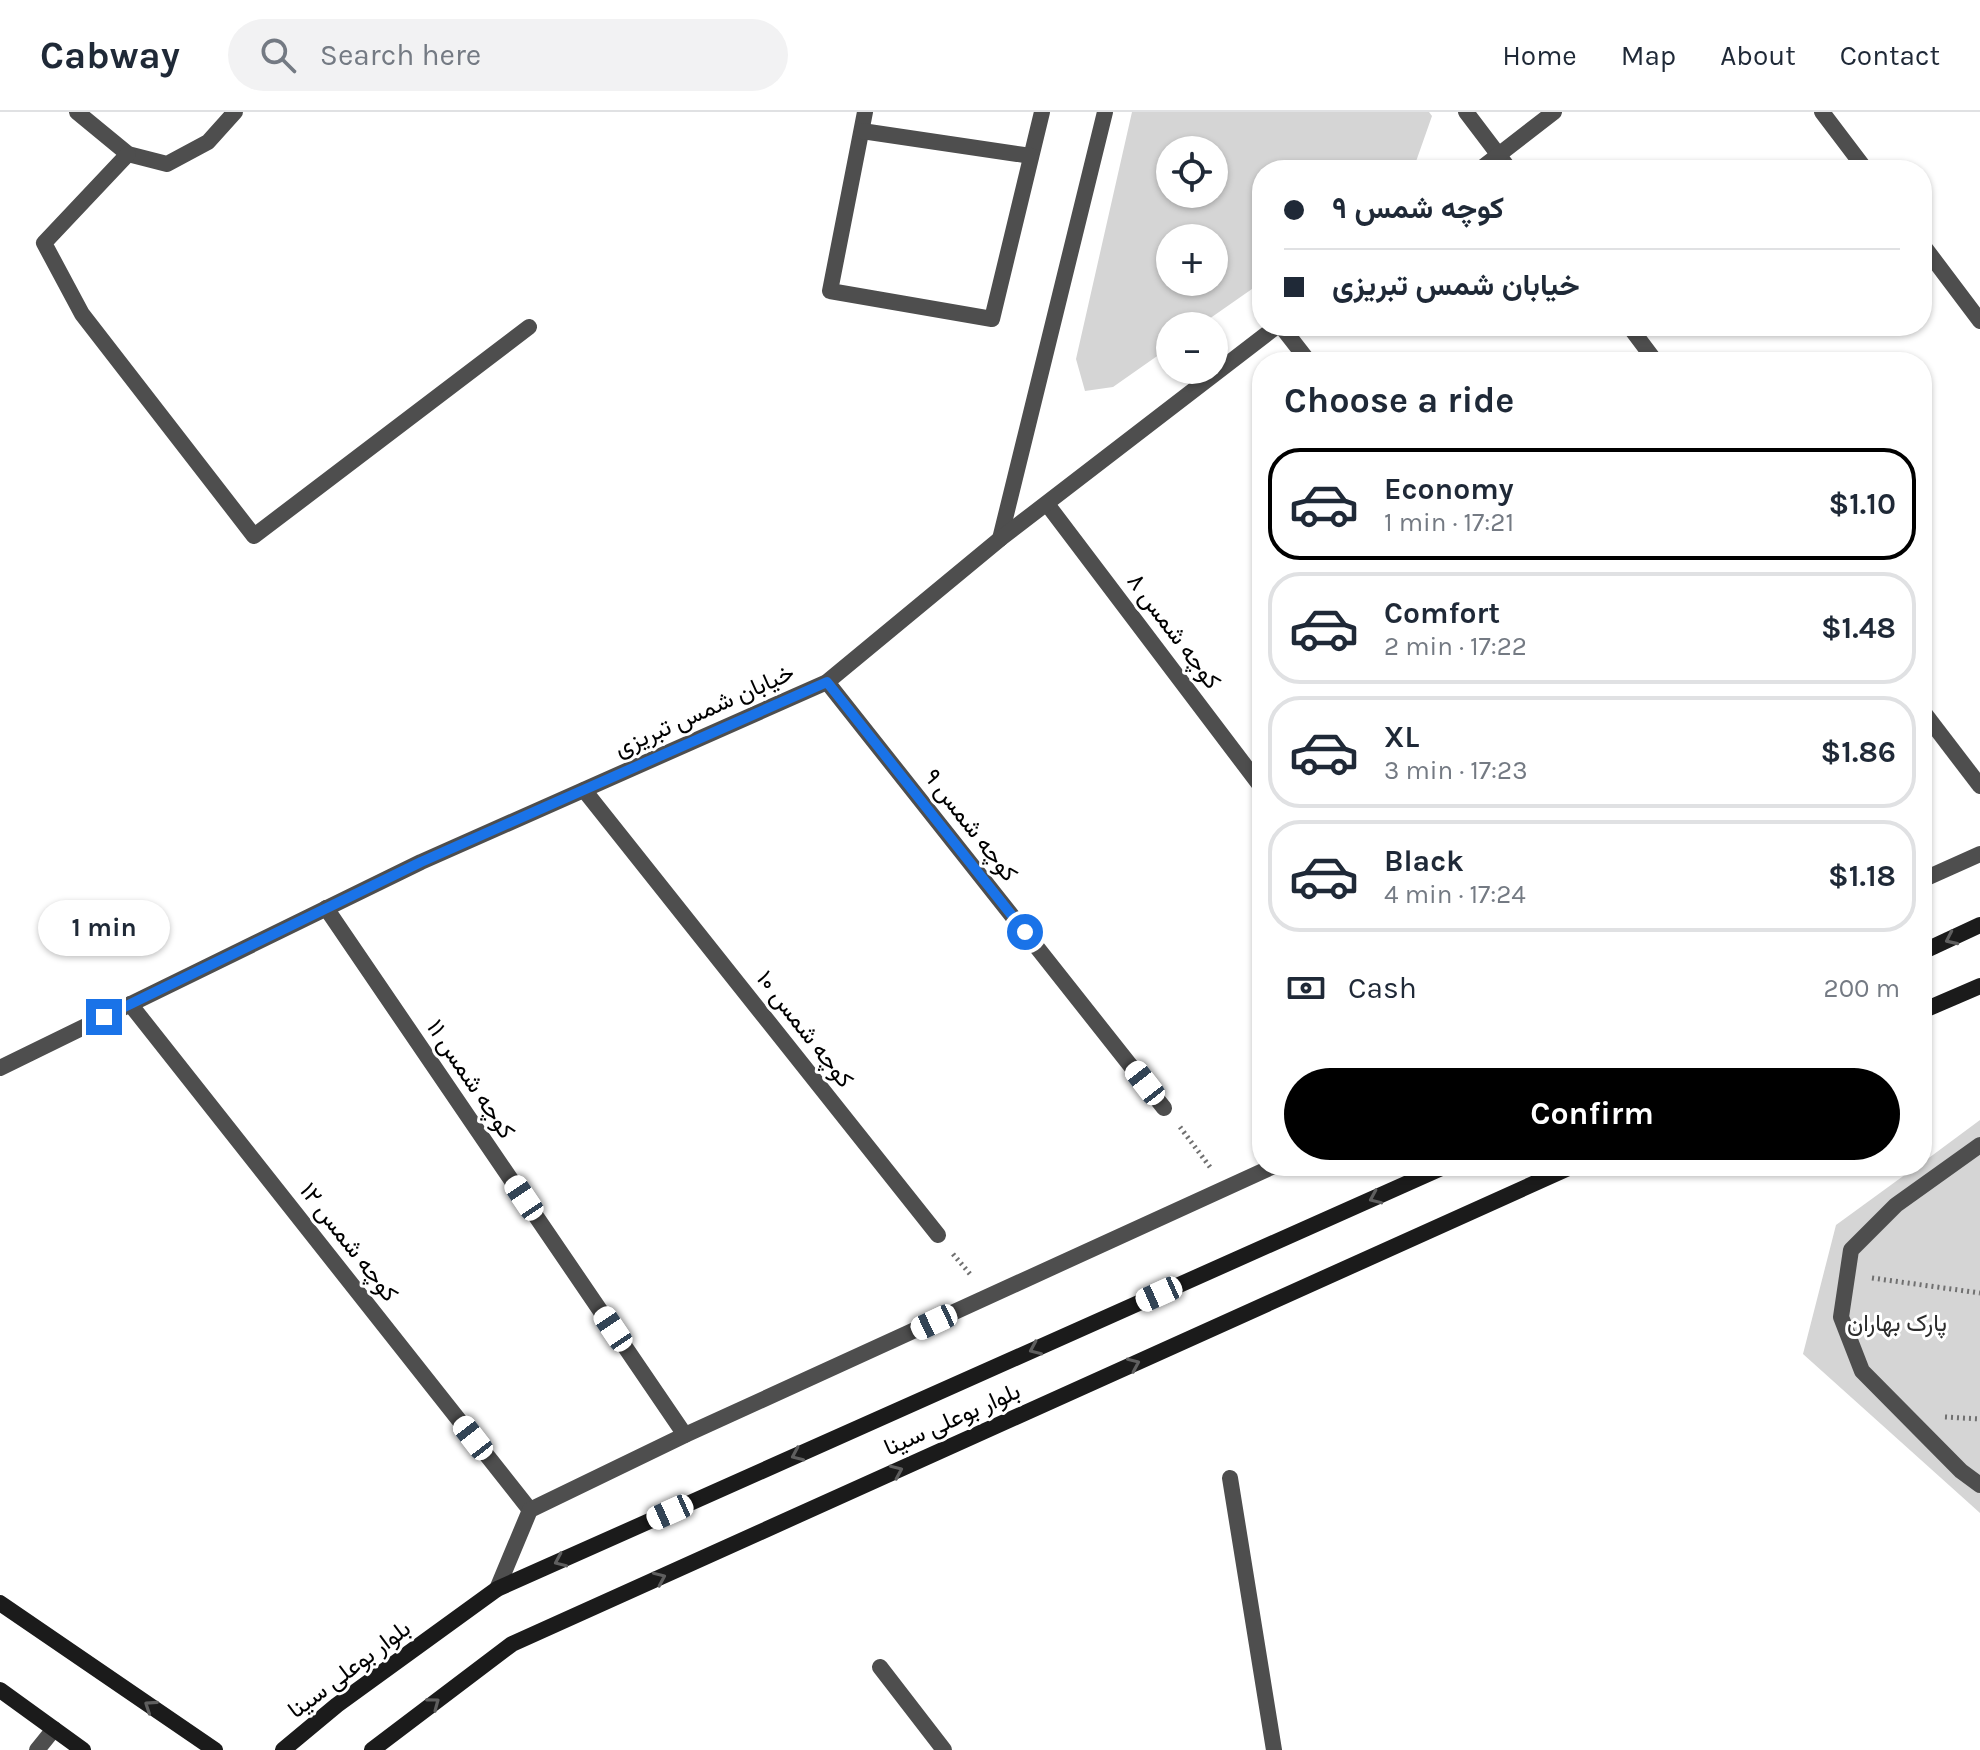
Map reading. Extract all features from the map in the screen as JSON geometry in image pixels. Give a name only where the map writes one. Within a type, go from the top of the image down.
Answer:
[{"type":"street","points":[[77,112],[128,154],[167,164],[208,142],[235,112]]},
{"type":"street","points":[[865,112],[830,291],[992,319],[1042,112]]},
{"type":"street","points":[[1000,539],[1105,112]]},
{"type":"street","points":[[1466,112],[1503,160]]},
{"type":"street","points":[[1492,160],[1554,112]]},
{"type":"street","points":[[1822,112],[1858,160]]},
{"type":"street","points":[[862,131],[1031,156]]},
{"type":"street","points":[[128,154],[44,243],[82,314],[254,536],[529,327]]},
{"type":"street","points":[[1932,257],[1980,321]]},
{"type":"street","name":"خیابان شمس تبریزی","points":[[0,1068],[421,862],[827,682],[1000,539],[1266,336]]},
{"type":"street","points":[[1287,336],[1301,352]]},
{"type":"street","name":"کوچه شمس ۸","points":[[1047,504],[1252,775]]},
{"type":"street","name":"کوچه شمس ۹","points":[[827,682],[1164,1108]]},
{"type":"street","points":[[1932,723],[1980,786]]},
{"type":"street","name":"کوچه شمس ۱۰","points":[[584,790],[938,1235]]},
{"type":"street","points":[[1932,876],[1980,854]]},
{"type":"street","name":"کوچه شمس ۱۱","points":[[326,908],[685,1435]]},
{"type":"street","points":[[1932,947],[1980,925]]},
{"type":"street","points":[[1932,1007],[1980,986]]},
{"type":"street","name":"کوچه شمس ۱۲","points":[[130,1004],[530,1510]]},
{"type":"street","points":[[1980,1145],[1896,1205],[1851,1250],[1841,1317],[1862,1371],[1961,1471],[1980,1485]]},
{"type":"street","points":[[497,1589],[530,1510],[685,1435],[1252,1176]]},
{"type":"street","name":"بلوار بوعلی سینا","points":[[283,1750],[337,1705],[497,1589],[1424,1176]]},
{"type":"street","name":"بلوار بوعلی سینا","points":[[372,1750],[512,1644],[1551,1176]]},
{"type":"street","points":[[1230,1478],[1274,1750]]},
{"type":"street","points":[[0,1603],[215,1750]]},
{"type":"street","points":[[880,1667],[944,1750]]},
{"type":"street","points":[[0,1690],[83,1750]]},
{"type":"street","points":[[37,1750],[54,1729]]},
{"type":"path","points":[[1164,1108],[1226,1187]]},
{"type":"path","points":[[938,1235],[989,1297]]},
{"type":"path","points":[[1847,1275],[1980,1293]]},
{"type":"green space","points":[[1132,112],[1429,112],[1432,116],[1417,160],[1252,160],[1252,289],[1219,312],[1156,312],[1156,357],[1113,387],[1085,391],[1076,359]]},
{"type":"green space","name":"پارک بهاران","points":[[1980,1120],[1980,1513],[1803,1354],[1836,1225],[1903,1176],[1932,1176],[1932,1156]]},
{"type":"route","points":[[104,1017],[421,862],[827,682],[1025,932]]}]
